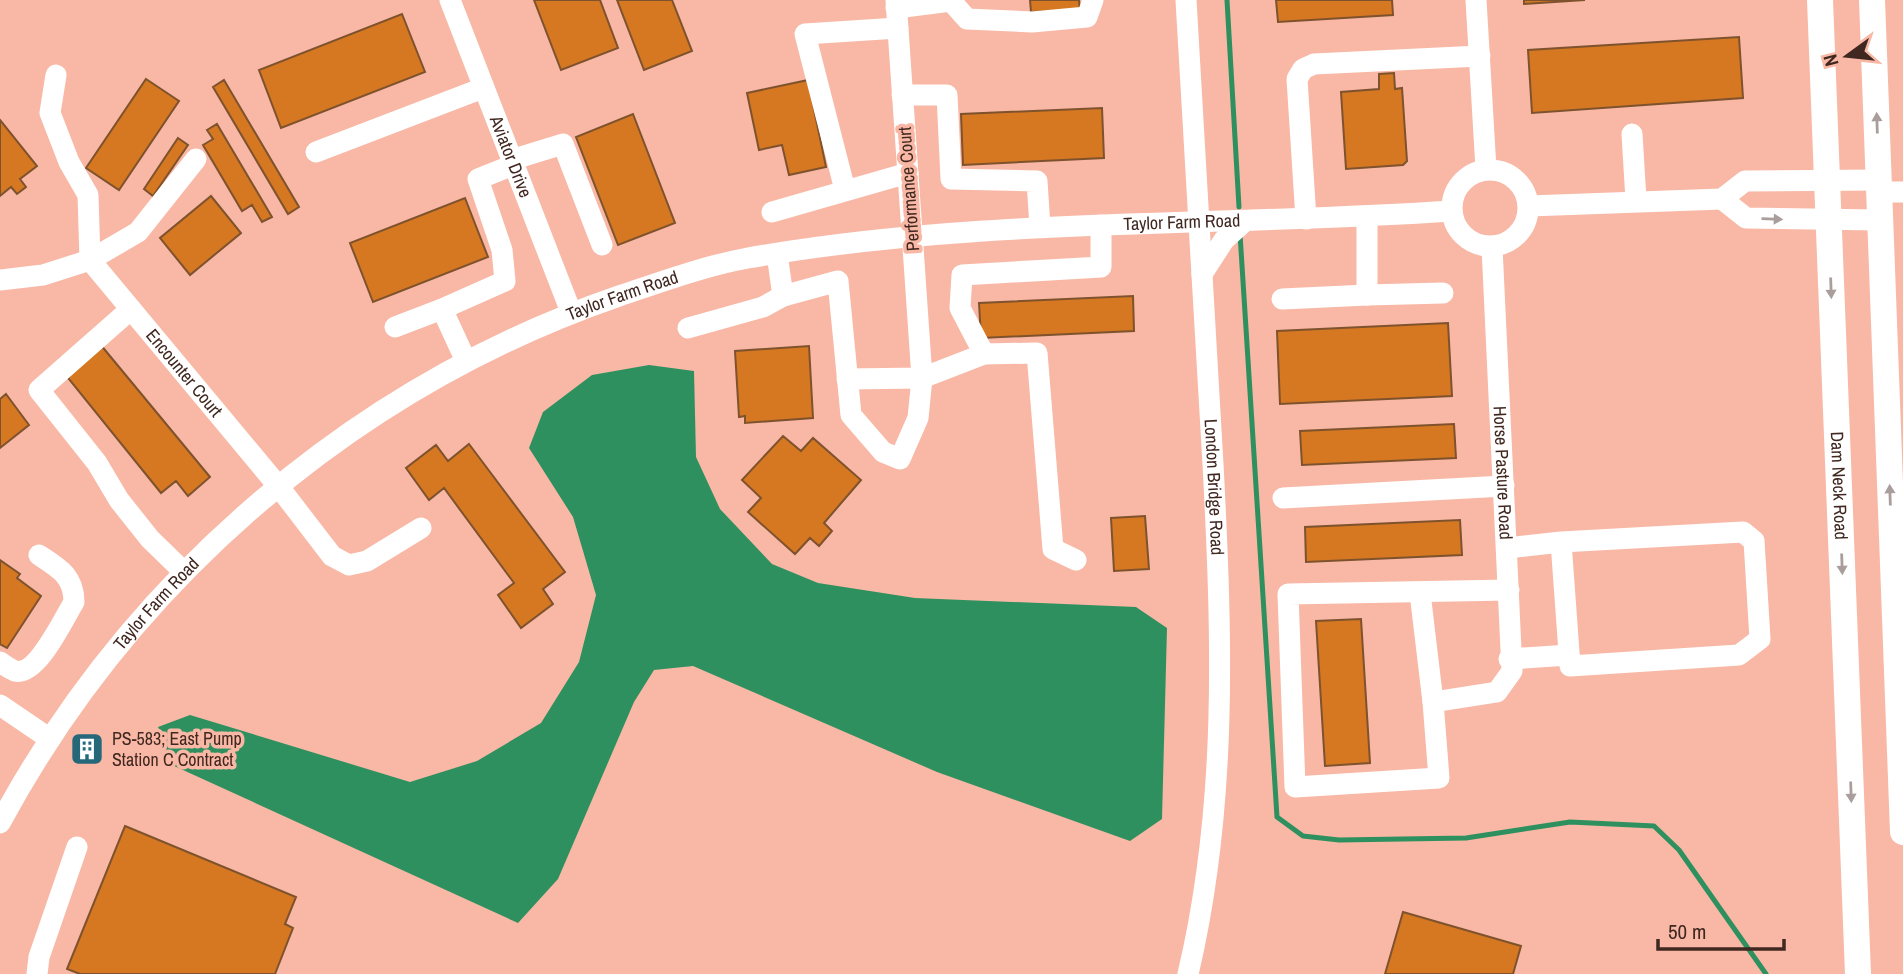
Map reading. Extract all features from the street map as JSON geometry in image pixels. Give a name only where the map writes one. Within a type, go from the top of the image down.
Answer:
[{"type":"main road","name":"Dam Neck Road","points":[[1820,0],[1858,974]]},
{"type":"main road","points":[[1872,0],[1887,188],[1879,220],[1903,832]]},
{"type":"street","name":"Aviator Drive","points":[[450,0],[571,313]]},
{"type":"street","points":[[845,190],[805,34],[951,0],[967,19],[1032,22],[1087,18],[1093,0]]},
{"type":"street","name":"London Bridge Road","points":[[1186,0],[1221,628],[1221,717],[1210,845],[1188,974]]},
{"type":"street","points":[[1476,0],[1486,169]]},
{"type":"street","name":"Performance Court","points":[[847,379],[851,415],[883,452],[900,459],[918,418],[922,378],[897,12]]},
{"type":"street","points":[[1306,219],[1297,79],[1303,69],[1314,64],[1480,56]]},
{"type":"street","points":[[56,75],[50,113],[69,162],[88,195],[90,260]]},
{"type":"street","points":[[316,152],[483,88]]},
{"type":"street","points":[[902,95],[947,95],[951,179],[1037,181],[1040,228]]},
{"type":"street","points":[[1632,134],[1636,200]]},
{"type":"street","points":[[395,327],[505,281],[506,269],[502,250],[478,178],[512,162],[562,144],[602,245]]},
{"type":"street","points":[[0,280],[43,275],[90,260],[138,232],[197,159]]},
{"type":"street","points":[[1486,169],[1510,174],[1526,193],[1529,206],[1523,229],[1504,244],[1492,247],[1469,240],[1454,222],[1452,199],[1465,179],[1486,169]]},
{"type":"street","points":[[772,212],[908,173]]},
{"type":"street","points":[[1529,206],[1636,200],[1722,199],[1745,181],[1827,180],[1887,188]]},
{"type":"street","points":[[1722,199],[1746,218],[1879,220]]},
{"type":"street","name":"Taylor Farm Road","points":[[0,823],[50,739],[131,628],[184,572],[279,487],[358,424],[466,361],[571,313],[678,276],[777,254],[912,237],[1101,225],[1367,217],[1452,211]]},
{"type":"street","points":[[1367,217],[1367,295]]},
{"type":"street","points":[[1202,274],[1224,240],[1245,221]]},
{"type":"street","points":[[984,354],[960,308],[962,275],[1101,267],[1101,225]]},
{"type":"street","name":"Horse Pasture Road","points":[[1433,702],[1497,692],[1512,671],[1509,659],[1507,548],[1492,247]]},
{"type":"street","points":[[777,254],[783,296]]},
{"type":"street","name":"Encounter Court","points":[[90,260],[279,487],[332,556],[349,565],[367,561],[421,528]]},
{"type":"street","points":[[688,328],[763,307],[783,296],[838,281],[847,379],[922,378],[984,354],[1037,353],[1053,549],[1076,560]]},
{"type":"street","points":[[1282,299],[1443,293]]},
{"type":"street","points":[[131,309],[39,390],[97,463],[119,500],[150,539],[184,572]]},
{"type":"street","points":[[442,309],[466,361]]},
{"type":"street","points":[[1283,498],[1504,486]]},
{"type":"street","points":[[1507,548],[1561,542],[1743,532],[1754,541],[1760,639],[1739,655],[1570,666],[1561,542]]},
{"type":"street","points":[[0,662],[15,671],[24,671],[37,663],[74,602],[74,591],[66,573],[39,555]]},
{"type":"street","points":[[1420,593],[1439,778],[1295,788],[1288,594],[1508,590]]},
{"type":"street","points":[[1509,659],[1569,655]]},
{"type":"street","points":[[0,705],[50,739]]},
{"type":"street","points":[[37,974],[39,957],[78,847]]},
{"type":"shaded area","points":[[649,365],[694,371],[696,457],[720,509],[772,564],[818,583],[915,598],[1136,607],[1167,628],[1162,819],[1130,841],[937,772],[693,666],[654,670],[634,702],[558,879],[518,923],[172,765],[158,727],[190,715],[410,782],[477,761],[541,723],[579,662],[596,595],[573,517],[529,448],[543,412],[592,375]]},
{"type":"building","points":[[534,0],[600,0],[618,48],[561,70]]},
{"type":"building","points":[[617,0],[672,0],[692,51],[644,70]]},
{"type":"building","points":[[1030,0],[1079,0],[1080,10],[1031,12]]},
{"type":"building","points":[[1276,0],[1392,0],[1393,15],[1278,22]]},
{"type":"building","points":[[1524,0],[1585,0],[1524,4]]},
{"type":"building","points":[[402,14],[425,72],[281,128],[259,70]]},
{"type":"building","points":[[1739,37],[1743,98],[1532,113],[1528,50]]},
{"type":"building","points":[[1394,73],[1395,89],[1402,88],[1407,161],[1403,165],[1346,169],[1341,92],[1379,89],[1379,74]]},
{"type":"building","points":[[146,79],[179,101],[119,190],[86,168]]},
{"type":"building","points":[[224,80],[299,207],[288,214],[213,87]]},
{"type":"building","points":[[808,80],[826,167],[789,175],[782,145],[759,150],[747,93]]},
{"type":"building","points":[[1102,108],[1104,158],[963,165],[961,114]]},
{"type":"building","points":[[633,114],[675,223],[618,245],[576,137]]},
{"type":"building","points":[[0,120],[37,166],[20,179],[26,187],[17,194],[11,187],[0,196]]},
{"type":"building","points":[[217,124],[272,217],[262,222],[252,205],[242,211],[203,145],[213,139],[207,130]]},
{"type":"building","points":[[178,138],[188,145],[153,196],[144,189]]},
{"type":"building","points":[[211,196],[241,233],[190,275],[160,238]]},
{"type":"building","points":[[465,198],[488,257],[373,302],[350,243]]},
{"type":"building","points":[[1133,296],[1134,331],[981,338],[979,303]]},
{"type":"building","points":[[1448,323],[1452,396],[1280,404],[1277,331]]},
{"type":"building","points":[[100,344],[210,477],[188,496],[176,481],[161,493],[64,373]]},
{"type":"building","points":[[809,346],[813,418],[745,423],[745,416],[739,417],[735,351]]},
{"type":"building","points":[[6,394],[29,425],[0,448],[0,399]]},
{"type":"building","points":[[1454,424],[1456,458],[1302,465],[1300,431]]},
{"type":"building","points":[[783,436],[801,451],[813,438],[861,480],[824,523],[832,531],[819,546],[810,538],[795,554],[748,512],[761,498],[742,480]]},
{"type":"building","points":[[469,444],[565,572],[543,589],[553,604],[521,628],[498,595],[514,583],[444,488],[429,500],[406,468],[436,445],[448,461]]},
{"type":"building","points":[[1145,516],[1149,569],[1114,571],[1111,518]]},
{"type":"building","points":[[1460,520],[1462,555],[1306,562],[1305,527]]},
{"type":"building","points":[[0,560],[20,574],[17,578],[41,596],[7,648],[0,644]]},
{"type":"building","points":[[1361,619],[1370,763],[1325,766],[1316,621]]},
{"type":"building","name":"PS-583; East Pump Station C Contract","points":[[85,741],[95,748],[89,757],[78,751]]},
{"type":"building","points":[[125,826],[296,897],[285,924],[293,928],[275,974],[80,974],[67,969]]},
{"type":"building","points":[[1403,912],[1521,946],[1513,974],[1385,974]]},
{"type":"waterway","points":[[1227,0],[1239,207]]},
{"type":"waterway","points":[[1240,234],[1277,817],[1303,836],[1339,840],[1466,838],[1570,822],[1654,826],[1679,850],[1766,974]]},
{"type":"place","name":"PS-583; East Pump Station C Contract","points":[[87,749]]}]
